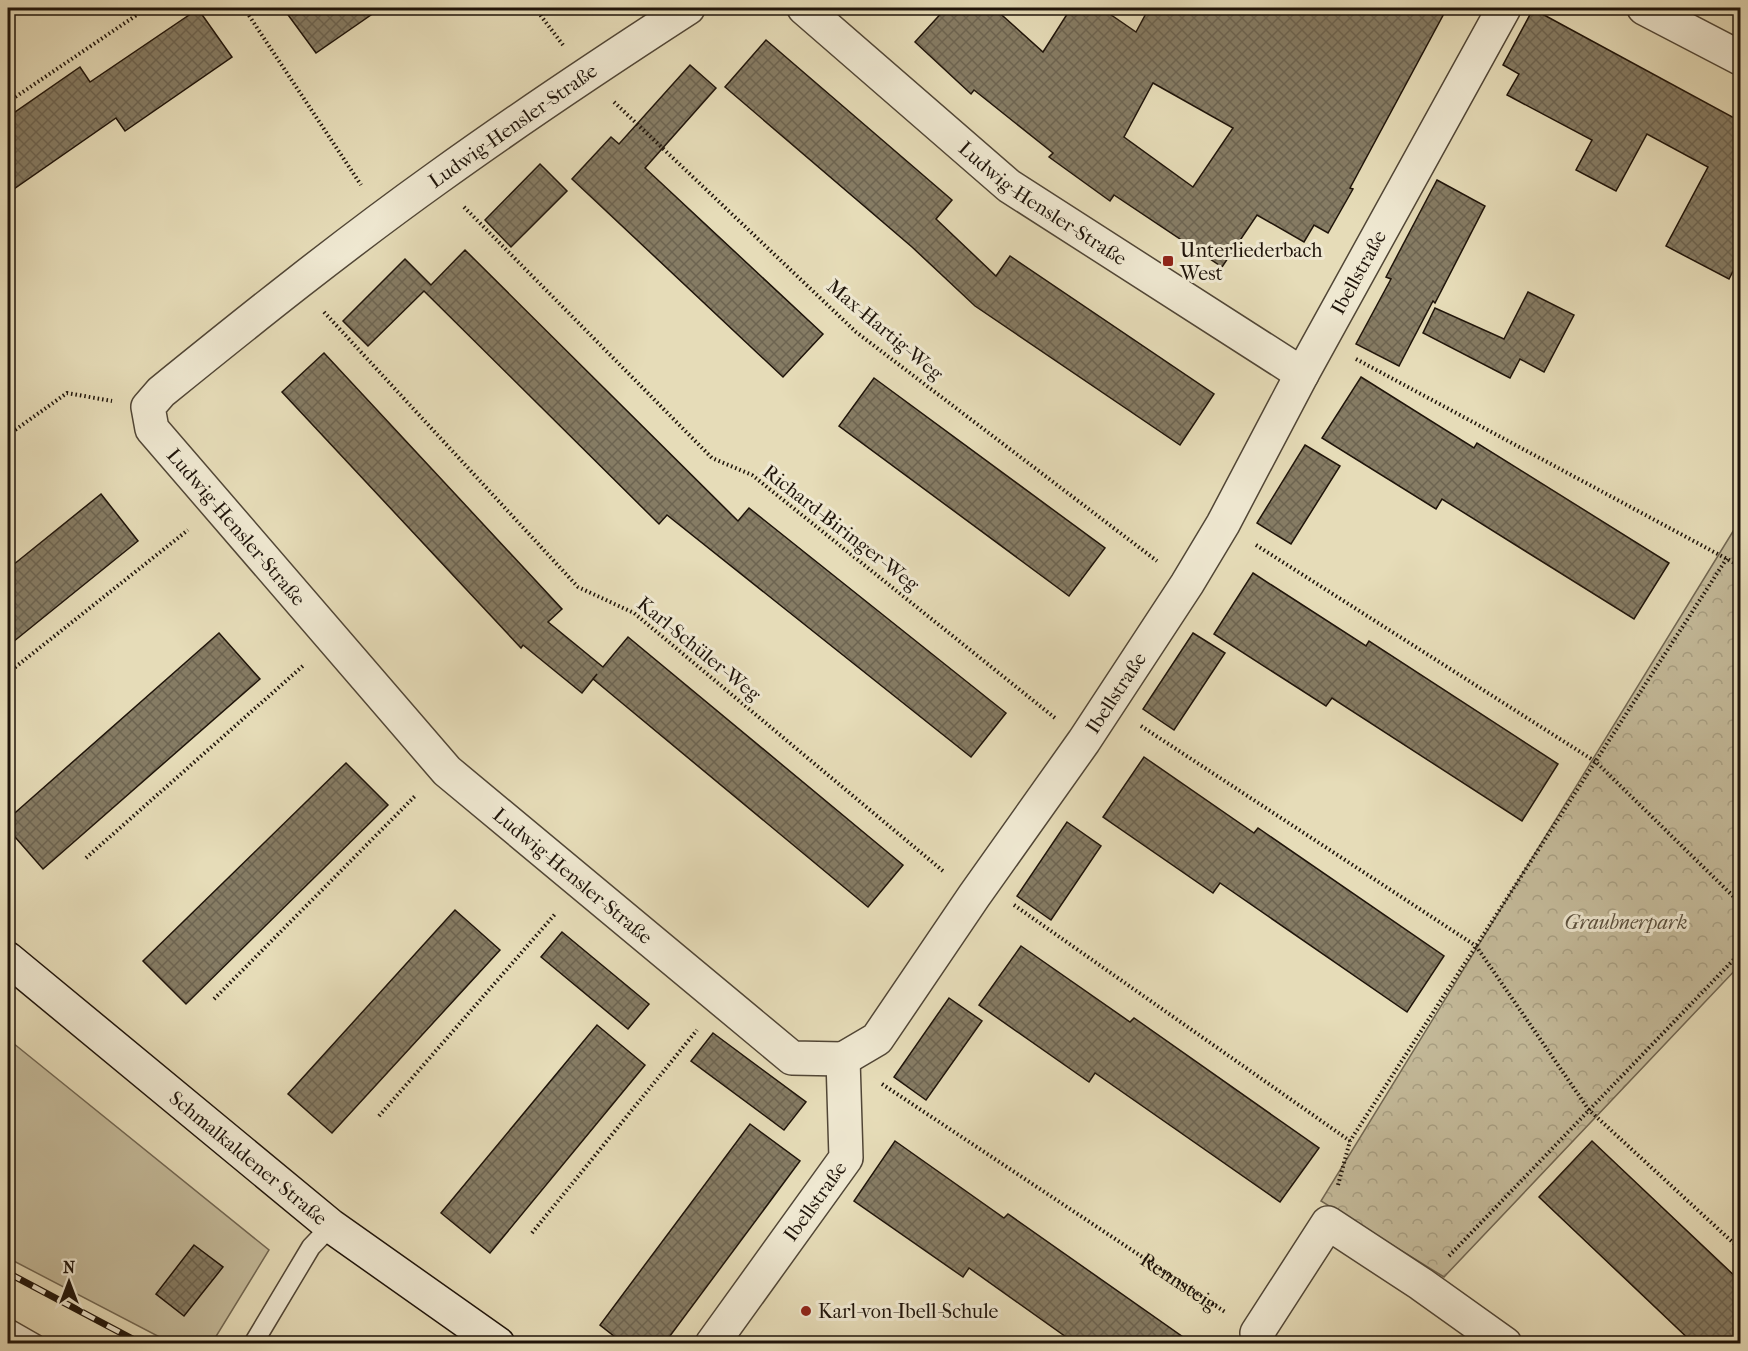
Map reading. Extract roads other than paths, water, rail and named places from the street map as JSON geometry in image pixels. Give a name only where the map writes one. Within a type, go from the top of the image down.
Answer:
[{"type":"street","name":"Ludwig-Hensler-Straße","points":[[688,8],[586,74],[383,218],[297,283],[161,392],[148,407],[152,429],[444,767],[792,1058],[843,1059]]},
{"type":"street","name":"Ludwig-Hensler-Straße","points":[[804,8],[1009,186],[1302,374]]},
{"type":"street","name":"Ibellstraße","points":[[712,1344],[846,1158],[843,1059],[877,1039],[978,890],[1084,741],[1186,584],[1223,524],[1302,374],[1504,8]]},
{"type":"street","points":[[1644,8],[1740,58]]},
{"type":"street","name":"Schmalkaldener Straße","points":[[8,960],[331,1226],[498,1344]]},
{"type":"street","points":[[1257,1333],[1328,1223],[1421,1284],[1505,1344]]},
{"type":"lane","points":[[253,1344],[311,1247],[331,1226]]},
{"type":"lane","points":[[8,1328],[36,1344]]},
{"type":"railway","points":[[8,1273],[142,1344]]},
{"type":"place","name":"Unterliederbach West","points":[[1168,261]]},
{"type":"place","name":"Karl-von-Ibell-Schule","points":[[806,1311]]},
{"type":"park label","name":"Graubnerpark","points":[[1626,922]]}]
